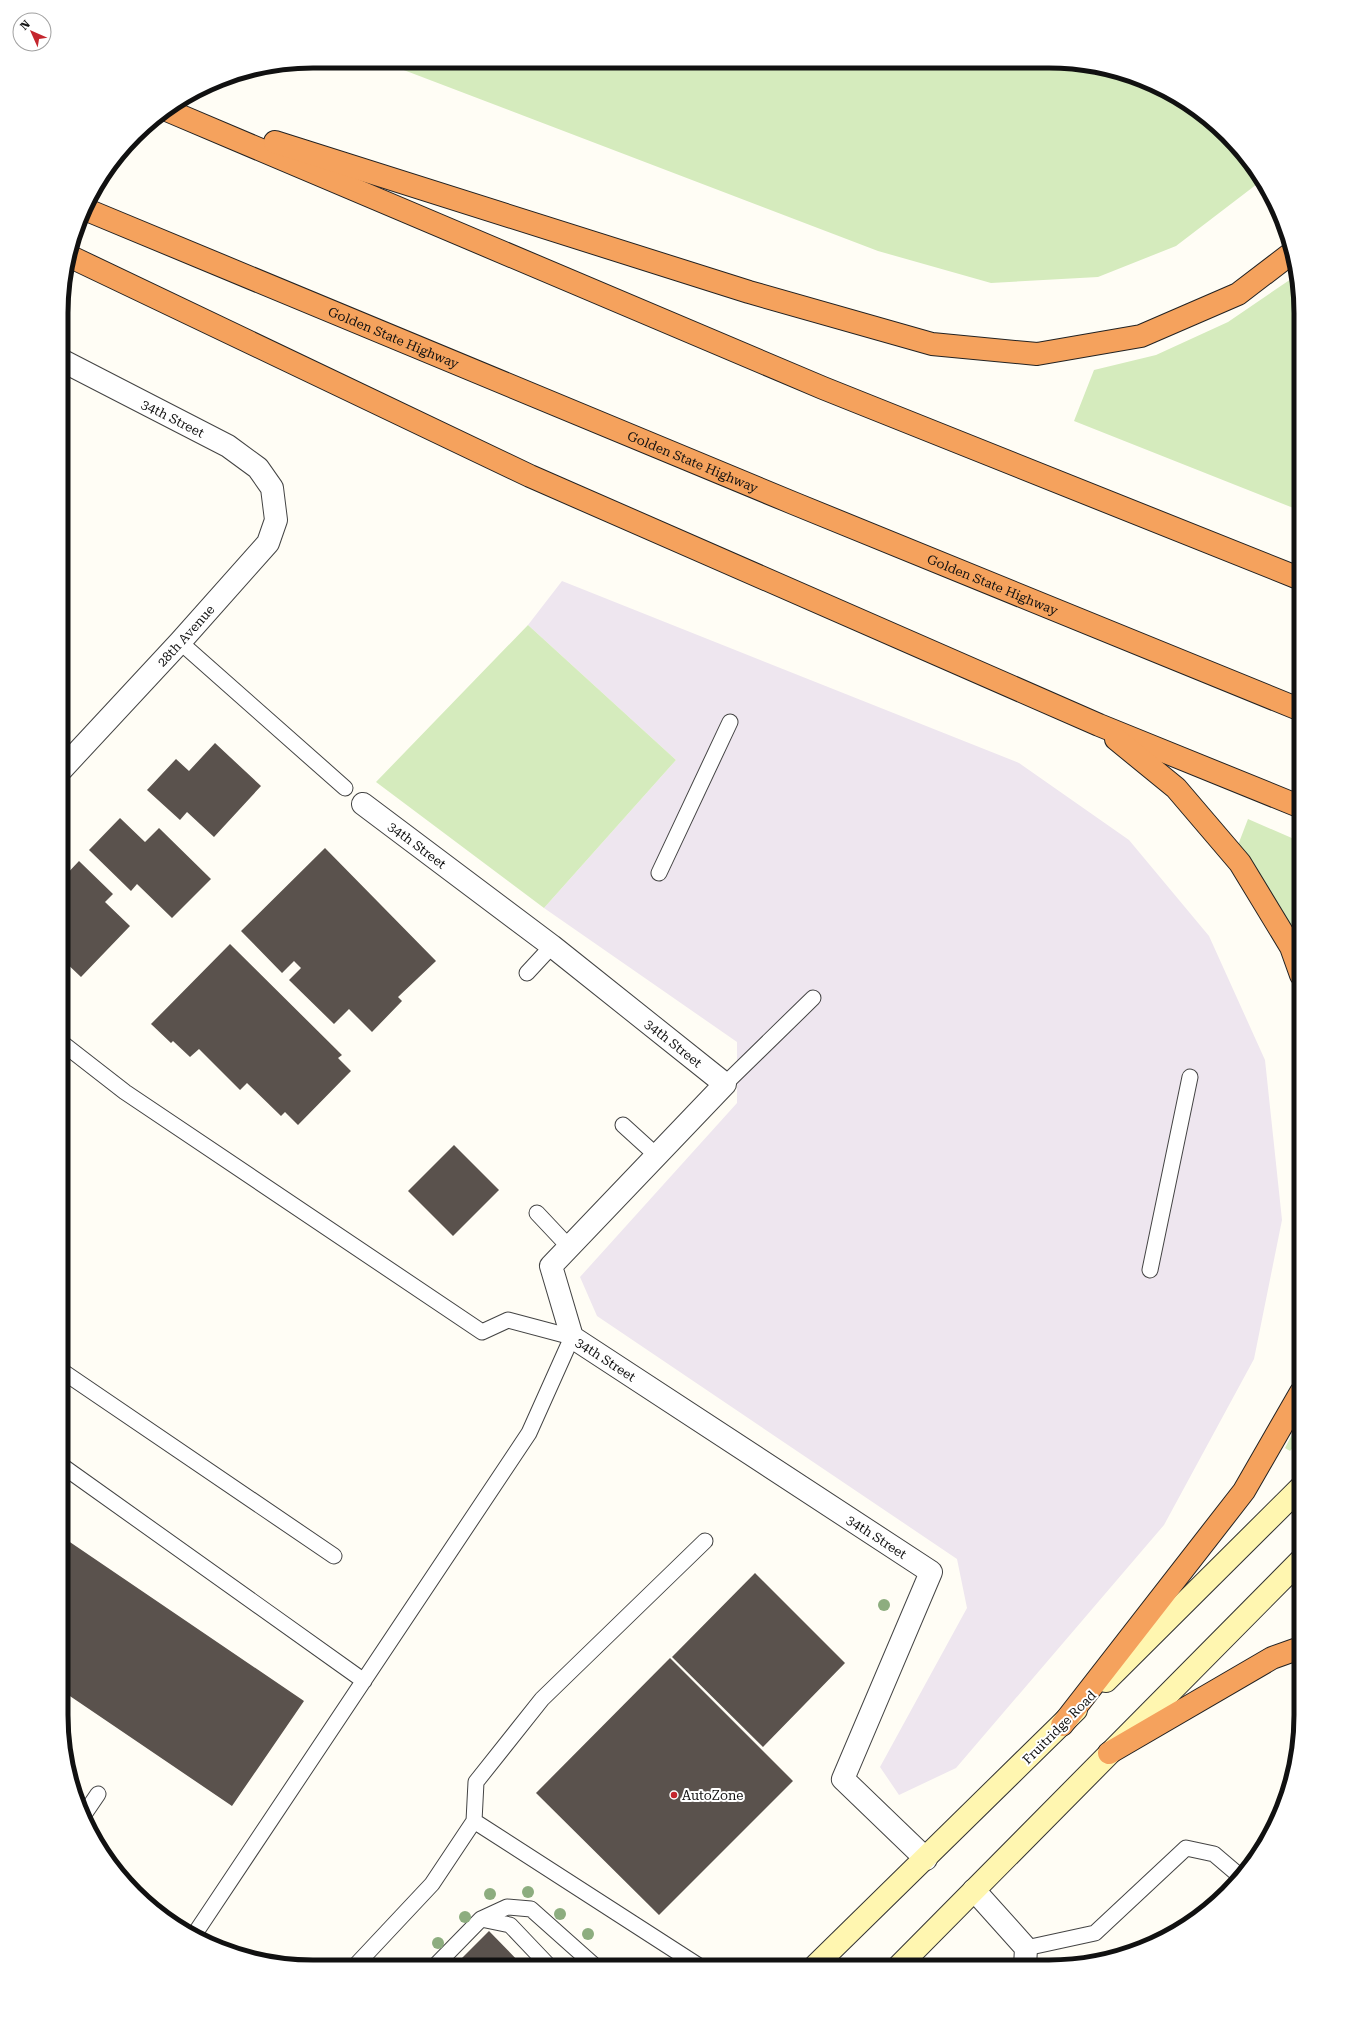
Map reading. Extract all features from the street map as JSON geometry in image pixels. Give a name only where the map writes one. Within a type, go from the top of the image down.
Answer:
[{"type":"highway","points":[[174,111],[749,292],[932,344],[1037,354],[1141,336],[1238,294],[1287,256]]},
{"type":"highway","points":[[174,112],[823,388],[1294,576]]},
{"type":"highway","name":"Golden State Highway","points":[[90,211],[786,500],[1294,707]]},
{"type":"highway","points":[[74,259],[530,476],[1099,725],[1294,804]]},
{"type":"highway","points":[[1099,725],[1176,788],[1240,863],[1291,947],[1294,955]]},
{"type":"highway","points":[[1062,1724],[1244,1491],[1294,1404]]},
{"type":"highway","points":[[1108,1753],[1272,1658],[1294,1650]]},
{"type":"main road","name":"Fruitridge Road","points":[[821,1960],[926,1859],[1294,1493]]},
{"type":"main road","points":[[905,1960],[1294,1566]]},
{"type":"street","name":"34th Street","points":[[68,364],[228,446],[258,468],[272,488]]},
{"type":"street","name":"28th Avenue","points":[[68,763],[180,642],[268,543],[276,520],[272,488]]},
{"type":"street","name":"34th Street","points":[[363,804],[552,946],[725,1084],[551,1266],[572,1337],[930,1572],[843,1778],[926,1859]]},
{"type":"street","points":[[974,1890],[1025,1957]]},
{"type":"lane","points":[[180,642],[345,788]]},
{"type":"lane","points":[[659,873],[730,722]]},
{"type":"lane","points":[[527,973],[552,946]]},
{"type":"lane","points":[[725,1084],[813,998]]},
{"type":"lane","points":[[68,1048],[125,1092],[482,1332],[508,1320],[572,1337],[530,1433],[197,1930]]},
{"type":"lane","points":[[1150,1270],[1190,1077]]},
{"type":"lane","points":[[623,1125],[656,1155]]},
{"type":"lane","points":[[537,1213],[568,1247]]},
{"type":"lane","points":[[68,1375],[334,1556]]},
{"type":"lane","points":[[68,1470],[364,1681]]},
{"type":"lane","points":[[361,1960],[432,1884],[474,1822],[476,1782],[542,1699],[705,1541]]},
{"type":"lane","points":[[87,1810],[98,1794]]},
{"type":"lane","points":[[474,1822],[690,1960]]},
{"type":"lane","points":[[1025,1957],[1095,1933],[1186,1848],[1214,1854],[1236,1872]]},
{"type":"lane","points":[[441,1960],[481,1919],[507,1907],[531,1909],[588,1960]]},
{"type":"lane","points":[[481,1919],[510,1925],[543,1960]]},
{"type":"shaded area","points":[[562,581],[1019,763],[1129,840],[1209,936],[1265,1060],[1282,1220],[1254,1359],[1164,1525],[956,1768],[899,1795],[880,1767],[967,1608],[957,1559],[597,1316],[580,1277],[737,1103],[737,1042],[544,908],[676,760],[528,625]]},
{"type":"green space","points":[[398,68],[1049,68],[1081,70],[1112,76],[1128,81],[1157,93],[1185,109],[1222,140],[1243,164],[1257,184],[1176,246],[1098,277],[991,283],[878,251]]},
{"type":"green space","points":[[1292,279],[1294,313],[1294,508],[1074,421],[1094,370],[1156,355],[1228,322]]},
{"type":"green space","points":[[528,625],[676,760],[544,908],[376,782]]},
{"type":"green space","points":[[1248,819],[1294,839],[1294,937],[1280,906],[1238,845]]},
{"type":"green space","points":[[1294,1431],[1294,1447],[1290,1451],[1285,1448]]},
{"type":"building","points":[[215,743],[261,786],[214,837],[187,812],[180,820],[147,790],[176,759],[189,771]]},
{"type":"building","points":[[120,818],[145,842],[159,828],[211,879],[172,918],[137,884],[131,891],[89,850]]},
{"type":"building","points":[[325,848],[436,961],[398,997],[402,1001],[372,1032],[349,1009],[334,1024],[289,980],[301,968],[294,961],[282,973],[241,931]]},
{"type":"building","points":[[79,861],[113,894],[105,902],[130,926],[81,977],[68,965],[68,873]]},
{"type":"building","points":[[230,944],[342,1055],[338,1058],[351,1071],[298,1125],[285,1112],[281,1116],[247,1083],[240,1090],[199,1049],[190,1057],[173,1041],[171,1043],[151,1024]]},
{"type":"building","points":[[454,1145],[499,1190],[453,1236],[408,1191]]},
{"type":"building","points":[[68,1541],[304,1701],[232,1806],[68,1695]]},
{"type":"building","points":[[755,1573],[845,1663],[763,1747],[672,1657]]},
{"type":"building","points":[[670,1658],[793,1781],[659,1915],[536,1793]]},
{"type":"building","points":[[489,1931],[517,1960],[460,1960]]},
{"type":"place","name":"AutoZone","points":[[674,1795]]}]
